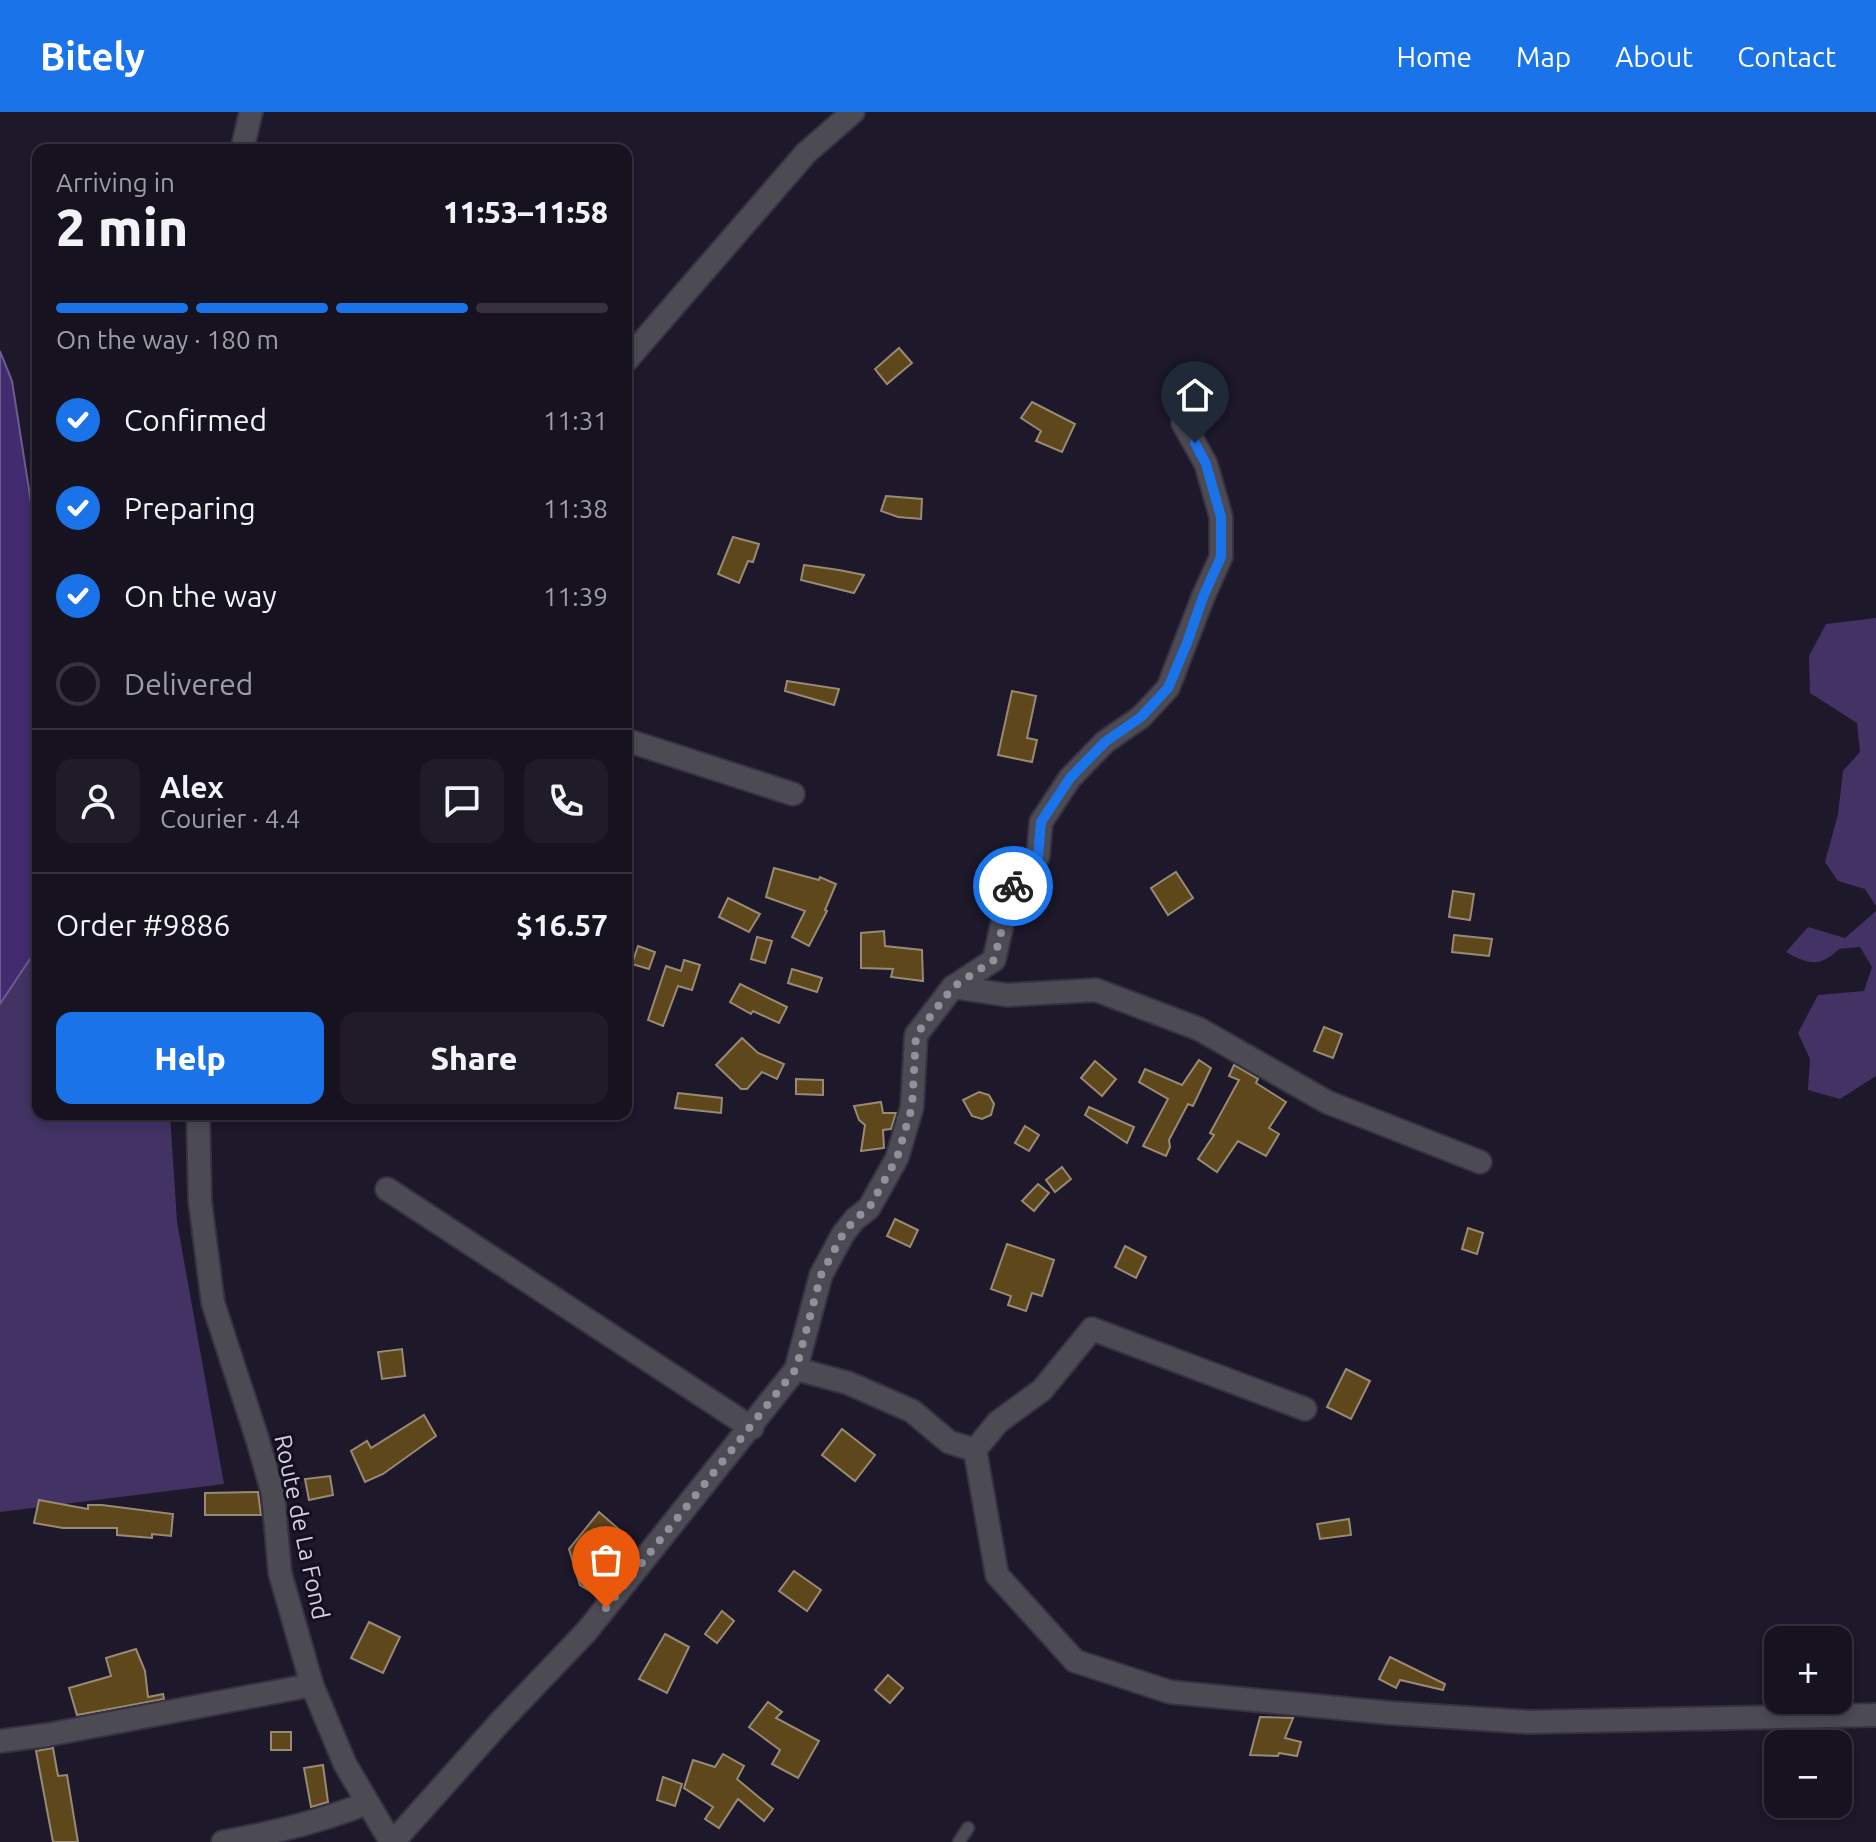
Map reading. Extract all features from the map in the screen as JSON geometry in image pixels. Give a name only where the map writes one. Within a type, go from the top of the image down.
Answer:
[{"type":"street","points":[[243,144],[251,112]]},
{"type":"street","points":[[632,354],[806,153],[853,112]]},
{"type":"street","points":[[392,1842],[587,1631],[796,1369],[821,1275],[843,1234],[869,1208],[897,1158],[912,1107],[916,1035],[953,987],[994,960],[1010,890],[1038,857],[1041,822],[1070,778],[1105,742],[1141,717],[1168,688],[1187,643],[1221,557],[1221,517],[1206,464],[1183,423]]},
{"type":"street","points":[[632,742],[793,794]]},
{"type":"street","points":[[953,987],[1007,995],[1096,990],[1199,1029],[1327,1102],[1480,1162]]},
{"type":"street","name":"Route de La Fond","points":[[198,1120],[200,1201],[213,1303],[273,1494],[280,1573],[312,1685],[345,1764],[392,1842]]},
{"type":"street","points":[[387,1189],[752,1428]]},
{"type":"street","points":[[1305,1409],[1092,1329],[1042,1390],[998,1422],[975,1450],[997,1575],[1075,1661],[1170,1692],[1391,1713],[1528,1722],[1876,1715]]},
{"type":"street","points":[[796,1369],[848,1383],[912,1411],[949,1442],[975,1450]]},
{"type":"street","points":[[0,1741],[312,1685]]},
{"type":"street","points":[[223,1842],[316,1822],[367,1803]]},
{"type":"lane","points":[[959,1842],[968,1828]]},
{"type":"shaded area","points":[[0,351],[12,381],[32,509],[32,956],[0,1004]]},
{"type":"shaded area","points":[[1876,618],[1876,906],[1865,889],[1838,881],[1825,862],[1838,814],[1843,771],[1860,752],[1857,723],[1810,693],[1809,656],[1826,624]]},
{"type":"shaded area","points":[[1876,911],[1876,1076],[1840,1099],[1808,1090],[1810,1059],[1798,1033],[1818,995],[1864,991],[1872,967],[1860,947],[1839,949],[1826,959],[1813,962],[1786,952],[1808,927],[1845,938]]},
{"type":"shaded area","points":[[32,956],[32,1120],[170,1120],[177,1222],[224,1484],[0,1512],[0,1004]]},
{"type":"building","points":[[899,348],[912,363],[887,384],[875,369]]},
{"type":"building","points":[[1032,402],[1075,424],[1062,452],[1036,441],[1041,431],[1021,418]]},
{"type":"building","points":[[886,496],[922,499],[921,519],[898,517],[881,511]]},
{"type":"building","points":[[733,537],[759,544],[753,562],[748,561],[739,583],[718,574]]},
{"type":"building","points":[[804,565],[864,575],[854,593],[801,580]]},
{"type":"building","points":[[787,681],[839,689],[834,705],[785,691]]},
{"type":"building","points":[[1012,691],[1036,696],[1027,738],[1037,740],[1032,762],[998,755]]},
{"type":"building","points":[[774,868],[819,880],[820,877],[836,884],[827,911],[809,946],[792,937],[805,911],[766,897]]},
{"type":"building","points":[[1176,872],[1193,898],[1168,915],[1151,888]]},
{"type":"building","points":[[1453,891],[1474,894],[1470,920],[1449,917]]},
{"type":"building","points":[[728,898],[760,914],[749,932],[719,917]]},
{"type":"building","points":[[884,931],[885,946],[922,950],[923,981],[891,977],[893,969],[861,968],[861,933]]},
{"type":"building","points":[[1454,935],[1492,939],[1489,956],[1452,952]]},
{"type":"building","points":[[757,937],[772,941],[765,963],[751,959]]},
{"type":"building","points":[[638,946],[655,952],[649,969],[632,964]]},
{"type":"building","points":[[684,960],[700,965],[692,990],[678,986],[663,1026],[648,1020],[666,966],[681,971]]},
{"type":"building","points":[[792,969],[822,978],[817,992],[788,983]]},
{"type":"building","points":[[740,984],[787,1007],[779,1023],[753,1011],[751,1014],[730,1002]]},
{"type":"building","points":[[1324,1027],[1342,1034],[1333,1058],[1314,1051]]},
{"type":"building","points":[[742,1038],[758,1053],[784,1064],[777,1079],[762,1072],[747,1089],[741,1089],[716,1065]]},
{"type":"building","points":[[1199,1060],[1211,1068],[1193,1106],[1188,1104],[1169,1140],[1166,1156],[1143,1146],[1168,1099],[1139,1082],[1145,1069],[1182,1085]]},
{"type":"building","points":[[1095,1061],[1116,1079],[1102,1096],[1081,1078]]},
{"type":"building","points":[[1234,1065],[1258,1079],[1256,1083],[1286,1102],[1269,1128],[1279,1134],[1266,1156],[1238,1141],[1217,1172],[1198,1159],[1214,1135],[1210,1133],[1239,1080],[1229,1076]]},
{"type":"building","points":[[796,1079],[823,1080],[823,1095],[796,1094]]},
{"type":"building","points":[[979,1092],[989,1095],[994,1104],[991,1115],[982,1119],[972,1116],[963,1100]]},
{"type":"building","points":[[678,1093],[722,1098],[721,1113],[675,1108]]},
{"type":"building","points":[[881,1102],[883,1113],[896,1113],[891,1129],[883,1130],[884,1148],[861,1151],[865,1125],[859,1120],[854,1106]]},
{"type":"building","points":[[1089,1107],[1134,1127],[1127,1143],[1085,1115]]},
{"type":"building","points":[[1025,1126],[1039,1135],[1029,1151],[1015,1143]]},
{"type":"building","points":[[1062,1167],[1071,1179],[1055,1192],[1046,1180]]},
{"type":"building","points":[[1038,1184],[1049,1193],[1034,1211],[1022,1201]]},
{"type":"building","points":[[895,1219],[918,1230],[910,1247],[887,1236]]},
{"type":"building","points":[[1468,1228],[1483,1233],[1477,1254],[1462,1249]]},
{"type":"building","points":[[1007,1244],[1054,1260],[1042,1296],[1032,1293],[1026,1311],[1008,1305],[1011,1296],[991,1289]]},
{"type":"building","points":[[1125,1246],[1146,1257],[1136,1278],[1115,1267]]},
{"type":"building","points":[[402,1349],[405,1376],[382,1379],[378,1352]]},
{"type":"building","points":[[1346,1369],[1370,1381],[1351,1419],[1327,1407]]},
{"type":"building","points":[[424,1415],[436,1436],[383,1474],[365,1482],[351,1451],[367,1441],[371,1448]]},
{"type":"building","points":[[842,1429],[875,1455],[855,1481],[822,1455]]},
{"type":"building","points":[[330,1476],[333,1495],[309,1500],[305,1479]]},
{"type":"building","points":[[258,1492],[261,1515],[205,1515],[205,1493]]},
{"type":"building","points":[[39,1500],[88,1509],[88,1505],[102,1505],[173,1514],[171,1536],[117,1535],[117,1528],[63,1528],[34,1523]]},
{"type":"building","points":[[599,1512],[622,1532],[609,1547],[622,1565],[595,1594],[580,1585],[569,1549]]},
{"type":"building","points":[[1349,1519],[1351,1535],[1320,1539],[1317,1524]]},
{"type":"building","points":[[794,1571],[821,1590],[807,1611],[779,1591]]},
{"type":"building","points":[[722,1611],[734,1621],[717,1643],[705,1634]]},
{"type":"building","points":[[369,1622],[400,1637],[383,1673],[351,1658]]},
{"type":"building","points":[[665,1634],[689,1647],[667,1693],[639,1679]]},
{"type":"building","points":[[136,1649],[145,1671],[148,1697],[163,1694],[164,1699],[77,1715],[69,1688],[111,1676],[106,1658]]},
{"type":"building","points":[[1390,1657],[1445,1684],[1443,1690],[1400,1680],[1396,1688],[1379,1679]]},
{"type":"building","points":[[888,1675],[903,1688],[890,1703],[875,1690]]},
{"type":"building","points":[[768,1702],[782,1712],[776,1718],[819,1741],[798,1778],[772,1764],[780,1750],[749,1727]]},
{"type":"building","points":[[1260,1717],[1293,1718],[1285,1738],[1301,1742],[1297,1756],[1279,1753],[1278,1756],[1250,1755]]},
{"type":"building","points":[[271,1732],[291,1732],[291,1750],[271,1750]]},
{"type":"building","points":[[53,1748],[58,1776],[67,1775],[78,1842],[53,1842],[36,1751]]},
{"type":"building","points":[[723,1754],[744,1766],[737,1779],[773,1809],[764,1821],[738,1799],[719,1828],[705,1819],[713,1807],[684,1788],[693,1760],[715,1767]]},
{"type":"building","points":[[323,1765],[328,1802],[311,1807],[304,1768]]},
{"type":"building","points":[[663,1777],[682,1784],[675,1806],[657,1800]]},
{"type":"way so far","points":[[606,1608],[796,1369],[821,1275],[843,1234],[869,1208],[897,1158],[912,1107],[916,1035],[953,987],[994,960],[1013,886]]},
{"type":"route","points":[[1013,886],[1038,857],[1041,822],[1070,778],[1105,742],[1141,717],[1168,688],[1187,643],[1221,557],[1221,517],[1206,464],[1195,443]]}]
